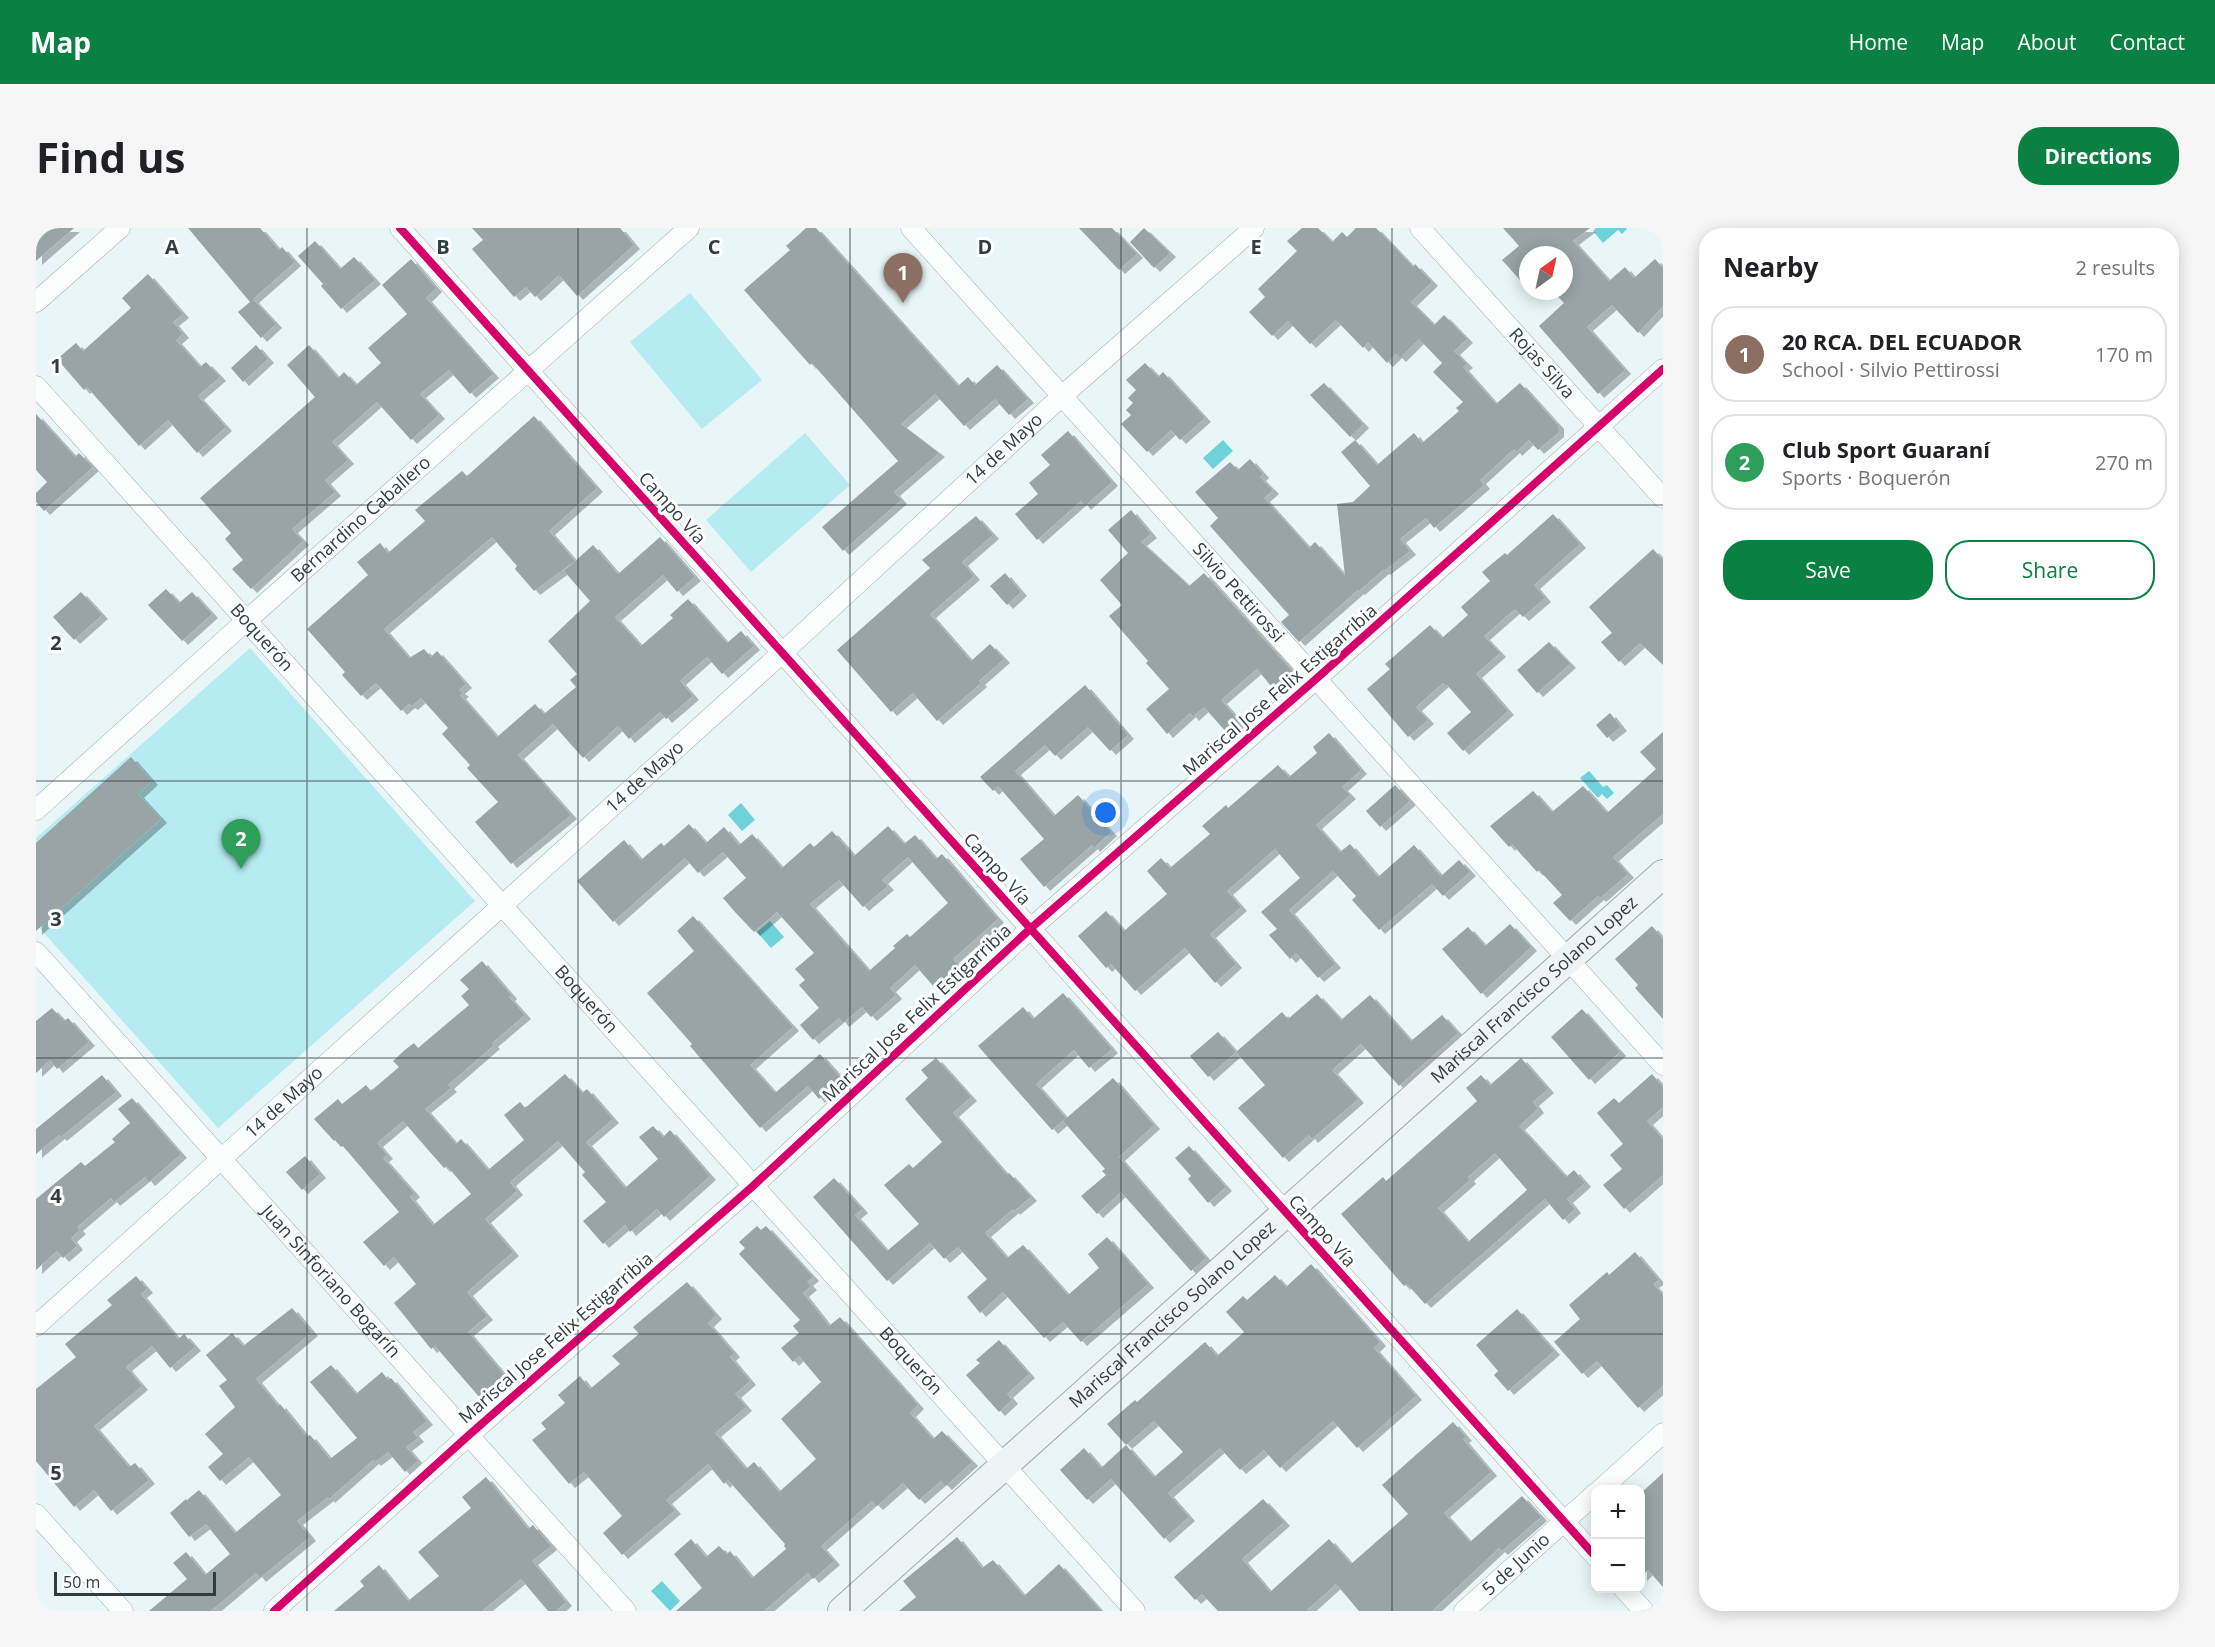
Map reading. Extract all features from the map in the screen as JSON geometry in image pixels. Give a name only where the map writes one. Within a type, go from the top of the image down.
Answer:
[{"type":"street","points":[[36,302],[120,228]]},
{"type":"street","name":"Campo Vía","points":[[399,228],[1591,1552]]},
{"type":"street","name":"Bernardino Caballero","points":[[36,810],[689,228]]},
{"type":"street","name":"Silvio Pettirossi","points":[[911,228],[1663,1065]]},
{"type":"street","name":"14 de Mayo","points":[[36,1326],[782,653],[1062,396],[1254,228]]},
{"type":"street","name":"Rojas Silva","points":[[1420,228],[1663,498]]},
{"type":"street","name":"Mariscal Jose Felix Estigarribia","points":[[274,1611],[469,1435],[753,1186],[1030,929],[1316,679],[1663,369]]},
{"type":"street","name":"Boquerón","points":[[36,387],[1135,1611]]},
{"type":"street","name":"Mariscal Francisco Solano Lopez","points":[[842,1611],[1663,874]]},
{"type":"street","name":"Juan Sinforiano Bogarín","points":[[36,952],[626,1611]]},
{"type":"street","points":[[1606,1485],[1663,1433]]},
{"type":"street","name":"5 de Junio","points":[[1464,1611],[1591,1498]]},
{"type":"street","points":[[36,1515],[123,1611]]},
{"type":"street","points":[[1628,1593],[1644,1611]]},
{"type":"shaded area","points":[[690,293],[762,380],[702,429],[630,342]]},
{"type":"shaded area","points":[[805,433],[850,485],[751,572],[706,520]]},
{"type":"shaded area","points":[[250,648],[475,901],[218,1128],[36,924],[36,838]]},
{"type":"water","points":[[1596,228],[1627,229],[1622,234],[1618,230],[1603,243],[1593,231]]},
{"type":"water","points":[[1223,440],[1233,451],[1213,469],[1203,458]]},
{"type":"water","points":[[1589,771],[1603,787],[1607,785],[1614,793],[1607,799],[1602,794],[1598,798],[1580,778]]},
{"type":"water","points":[[741,803],[755,820],[742,831],[728,815]]},
{"type":"water","points":[[770,921],[784,937],[771,948],[757,932]]},
{"type":"water","points":[[662,1581],[680,1601],[670,1611],[651,1591]]},
{"type":"building","points":[[36,228],[74,228],[36,261]]},
{"type":"building","points":[[188,228],[260,228],[279,250],[282,247],[295,262],[253,299],[276,324],[261,338],[238,312],[250,302]]},
{"type":"building","points":[[472,228],[620,228],[634,245],[577,296],[559,275],[535,297],[526,287],[514,297],[472,249],[483,240]]},
{"type":"building","points":[[806,228],[816,228],[958,386],[968,377],[975,385],[997,365],[1028,399],[1009,415],[995,399],[964,426],[935,394],[901,424],[939,453],[894,492],[901,500],[843,551],[822,527],[898,461],[744,290],[790,250],[786,246]]},
{"type":"building","points":[[1079,228],[1112,228],[1137,254],[1119,270]]},
{"type":"building","points":[[1144,228],[1170,253],[1154,268],[1130,242]]},
{"type":"building","points":[[1302,228],[1318,228],[1332,242],[1342,232],[1347,237],[1356,228],[1376,228],[1413,267],[1415,264],[1432,282],[1411,302],[1434,325],[1444,315],[1467,339],[1454,351],[1467,364],[1463,367],[1496,404],[1520,383],[1558,425],[1558,433],[1538,450],[1529,440],[1516,452],[1514,449],[1480,480],[1484,485],[1434,528],[1426,518],[1400,539],[1410,551],[1358,590],[1299,642],[1281,622],[1289,615],[1210,526],[1218,518],[1195,492],[1230,462],[1238,470],[1250,459],[1263,474],[1260,477],[1273,490],[1264,498],[1309,548],[1315,542],[1345,576],[1337,504],[1353,502],[1370,486],[1341,452],[1355,440],[1377,465],[1414,433],[1422,443],[1459,411],[1456,408],[1463,402],[1433,372],[1442,363],[1419,339],[1400,358],[1396,354],[1387,363],[1368,342],[1363,348],[1336,320],[1310,344],[1288,321],[1272,336],[1249,312],[1265,297],[1258,289],[1297,251],[1287,241]]},
{"type":"building","points":[[1503,228],[1590,228],[1573,241],[1609,281],[1625,267],[1634,278],[1655,259],[1663,268],[1663,306],[1638,333],[1612,305],[1587,327],[1625,370],[1598,394],[1539,326],[1564,303],[1561,300],[1573,300],[1573,246],[1519,246]]},
{"type":"building","points":[[315,241],[340,269],[354,257],[375,280],[341,309],[298,256]]},
{"type":"building","points":[[1519,246],[1519,279],[1502,260]]},
{"type":"building","points":[[411,259],[436,288],[426,298],[493,374],[470,394],[449,370],[420,394],[439,415],[411,440],[377,402],[332,442],[348,460],[325,480],[335,492],[292,529],[303,541],[251,589],[232,569],[243,560],[225,539],[231,533],[200,498],[315,397],[287,365],[309,345],[338,378],[344,372],[356,385],[381,363],[368,348],[407,314],[382,285]]},
{"type":"building","points":[[148,274],[183,314],[173,322],[183,334],[176,340],[200,367],[206,362],[220,377],[198,396],[226,427],[197,453],[168,420],[139,446],[87,387],[84,390],[57,359],[76,343],[83,351],[131,308],[122,298]]},
{"type":"building","points":[[256,345],[268,359],[243,382],[231,368]]},
{"type":"building","points":[[1145,363],[1158,377],[1163,372],[1205,418],[1180,440],[1171,430],[1147,452],[1121,424],[1131,415],[1126,410],[1133,403],[1128,398],[1136,390],[1126,380]]},
{"type":"building","points":[[1324,383],[1363,424],[1350,437],[1310,395]]},
{"type":"building","points":[[36,414],[75,457],[79,453],[93,467],[44,511],[36,502],[36,493],[47,482],[36,470]]},
{"type":"building","points":[[534,416],[597,488],[549,531],[575,561],[534,591],[515,569],[517,566],[492,537],[384,629],[409,658],[424,649],[431,657],[437,651],[466,684],[459,690],[463,693],[460,695],[497,737],[535,704],[553,724],[518,755],[571,815],[511,864],[475,822],[498,802],[467,768],[470,765],[442,734],[448,728],[421,698],[412,706],[409,704],[401,711],[376,683],[361,696],[342,675],[345,672],[307,629],[368,575],[357,562],[380,543],[388,553],[425,521],[415,510],[462,471],[467,476]]},
{"type":"building","points":[[1068,431],[1112,482],[1085,506],[1081,501],[1037,540],[1015,514],[1038,494],[1029,483],[1050,465],[1041,455]]},
{"type":"building","points":[[1131,510],[1151,534],[1141,542],[1189,586],[1204,573],[1295,674],[1275,691],[1257,669],[1221,700],[1240,722],[1227,733],[1204,707],[1193,717],[1190,713],[1167,734],[1146,709],[1169,689],[1109,616],[1122,605],[1100,580],[1128,553],[1108,530]]},
{"type":"building","points":[[1553,514],[1580,544],[1534,585],[1545,598],[1523,617],[1515,609],[1484,636],[1500,653],[1476,674],[1508,711],[1463,751],[1447,733],[1471,712],[1443,683],[1416,707],[1428,720],[1408,737],[1367,689],[1390,669],[1385,664],[1430,625],[1442,638],[1468,615],[1461,607],[1490,581],[1482,572],[1505,553],[1507,555]]},
{"type":"building","points":[[976,516],[993,535],[962,562],[974,576],[930,614],[971,661],[990,644],[1004,659],[979,681],[981,683],[937,721],[913,693],[891,712],[837,650],[930,568],[922,560]]},
{"type":"building","points":[[660,537],[695,577],[677,592],[663,575],[615,617],[641,646],[673,618],[670,615],[688,599],[727,643],[741,631],[754,646],[722,674],[707,657],[680,681],[693,696],[666,719],[660,712],[629,739],[618,726],[583,758],[544,714],[576,687],[570,680],[577,674],[548,641],[590,601],[564,571],[593,545],[618,574]]},
{"type":"building","points":[[1653,549],[1663,560],[1663,665],[1640,643],[1619,662],[1601,642],[1612,633],[1589,607]]},
{"type":"building","points":[[1005,573],[1021,592],[1007,605],[990,586]]},
{"type":"building","points":[[166,589],[179,603],[192,592],[212,614],[182,641],[148,605]]},
{"type":"building","points":[[81,592],[102,615],[74,640],[53,617]]},
{"type":"building","points":[[1549,642],[1570,664],[1537,693],[1517,670]]},
{"type":"building","points":[[1085,685],[1128,735],[1110,751],[1088,727],[1055,756],[1045,745],[1015,771],[1054,816],[1078,795],[1111,832],[1094,848],[1092,845],[1044,887],[1020,859],[1044,839],[998,786],[993,791],[980,777]]},
{"type":"building","points":[[1610,713],[1621,727],[1607,738],[1596,725]]},
{"type":"building","points":[[1663,732],[1663,814],[1613,857],[1628,874],[1570,921],[1553,903],[1562,895],[1512,844],[1509,847],[1490,826],[1533,791],[1552,812],[1583,786],[1607,813],[1656,769],[1640,752]]},
{"type":"building","points":[[1329,733],[1361,770],[1342,787],[1350,795],[1316,825],[1340,852],[1350,844],[1378,877],[1414,845],[1441,876],[1459,860],[1470,872],[1443,896],[1432,884],[1379,930],[1352,900],[1356,896],[1333,871],[1289,910],[1335,964],[1318,978],[1296,953],[1290,959],[1269,935],[1277,929],[1261,912],[1300,878],[1275,849],[1227,891],[1241,907],[1210,934],[1236,964],[1215,983],[1185,948],[1135,991],[1111,964],[1106,968],[1078,936],[1106,911],[1124,931],[1167,894],[1147,871],[1161,858],[1170,868],[1210,834],[1202,826],[1226,805],[1228,808],[1278,765],[1289,777],[1317,753],[1313,747]]},
{"type":"building","points":[[131,757],[152,781],[138,794],[161,819],[36,931],[36,843]]},
{"type":"building","points":[[1395,785],[1410,801],[1380,827],[1366,811]]},
{"type":"building","points":[[689,824],[706,843],[724,827],[739,845],[752,834],[782,868],[810,843],[814,847],[832,831],[854,856],[888,826],[904,844],[915,835],[936,859],[942,854],[998,919],[953,959],[965,972],[940,994],[915,965],[890,988],[896,995],[871,1017],[862,1007],[843,1023],[839,1018],[813,1040],[800,1025],[819,1008],[799,985],[805,980],[795,969],[814,953],[777,912],[754,932],[735,912],[723,898],[746,878],[723,852],[698,873],[685,858],[613,922],[577,881],[624,840],[641,860],[661,843],[664,846]],"holes":[[[908,857],[948,903],[910,937],[907,934],[893,946],[895,948],[869,971],[810,904],[839,880],[863,907],[888,886],[882,880]]]},
{"type":"building","points":[[693,916],[793,1027],[750,1065],[775,1093],[820,1054],[842,1079],[819,1099],[808,1086],[760,1128],[647,993],[694,951],[677,931]]},
{"type":"building","points":[[1510,924],[1531,947],[1481,994],[1442,949],[1468,927],[1485,946]]},
{"type":"building","points":[[1652,926],[1663,939],[1663,1019],[1635,988],[1638,985],[1615,959]]},
{"type":"building","points":[[482,961],[525,1015],[448,1085],[451,1088],[425,1109],[456,1144],[461,1139],[488,1170],[524,1140],[504,1115],[520,1102],[525,1108],[565,1074],[582,1093],[587,1089],[613,1119],[586,1142],[625,1188],[658,1159],[639,1137],[653,1126],[663,1137],[670,1130],[710,1176],[664,1217],[657,1209],[630,1232],[625,1225],[603,1244],[583,1221],[606,1202],[582,1175],[585,1172],[558,1141],[510,1182],[517,1191],[485,1219],[513,1252],[467,1292],[487,1316],[468,1332],[506,1377],[481,1399],[435,1346],[431,1349],[394,1303],[416,1284],[394,1257],[384,1266],[363,1242],[399,1212],[343,1146],[341,1147],[334,1141],[314,1119],[338,1099],[342,1104],[366,1085],[371,1091],[399,1067],[393,1061],[406,1049],[414,1043],[418,1048],[469,1005],[461,996],[469,989],[460,980]],"holes":[[[403,1121],[444,1168],[447,1166],[471,1194],[433,1225],[410,1197],[414,1193],[383,1158],[387,1155],[377,1143]]]},
{"type":"building","points":[[1063,993],[1112,1049],[1089,1068],[1074,1050],[1036,1084],[1066,1118],[1052,1130],[978,1046],[1023,1007],[1033,1019]]},
{"type":"building","points":[[1317,994],[1341,1020],[1370,995],[1411,1041],[1442,1015],[1458,1033],[1399,1086],[1361,1044],[1332,1070],[1358,1099],[1312,1139],[1309,1135],[1283,1158],[1238,1108],[1265,1085],[1236,1052],[1282,1012],[1288,1019]]},
{"type":"building","points":[[52,1008],[64,1021],[68,1018],[89,1042],[57,1069],[50,1060],[36,1073],[36,1021]]},
{"type":"building","points":[[1582,1009],[1620,1052],[1589,1080],[1551,1037]]},
{"type":"building","points":[[1218,1032],[1236,1052],[1208,1077],[1190,1056]]},
{"type":"building","points":[[936,1058],[971,1097],[953,1113],[1007,1175],[1009,1173],[1031,1197],[985,1233],[1007,1258],[1023,1245],[1068,1295],[1099,1268],[1088,1254],[1107,1237],[1148,1284],[1081,1342],[1063,1322],[1044,1338],[1003,1292],[980,1313],[967,1297],[987,1279],[958,1247],[944,1259],[930,1243],[887,1281],[813,1197],[834,1178],[862,1209],[855,1215],[887,1251],[919,1224],[884,1185],[909,1164],[913,1168],[942,1142],[905,1099],[928,1078],[921,1070]]},
{"type":"building","points":[[1521,1058],[1548,1089],[1533,1102],[1538,1109],[1519,1126],[1566,1177],[1574,1170],[1585,1183],[1567,1199],[1575,1209],[1563,1220],[1545,1199],[1425,1304],[1407,1284],[1404,1286],[1341,1214],[1383,1177],[1386,1181],[1477,1101],[1466,1088],[1481,1075],[1490,1085]],"holes":[[[1495,1153],[1527,1190],[1468,1242],[1438,1208],[1470,1180],[1468,1177]]]},
{"type":"building","points":[[1652,1074],[1663,1087],[1663,1107],[1647,1121],[1663,1139],[1663,1175],[1624,1209],[1603,1185],[1622,1169],[1610,1155],[1623,1144],[1597,1113],[1614,1098],[1619,1103]]},
{"type":"building","points":[[102,1075],[116,1092],[61,1137],[59,1135],[36,1154],[36,1129]]},
{"type":"building","points":[[1113,1078],[1154,1125],[1119,1157],[1206,1258],[1191,1271],[1121,1192],[1097,1214],[1081,1196],[1106,1175],[1102,1171],[1105,1169],[1063,1121]]},
{"type":"building","points":[[132,1098],[181,1154],[149,1182],[145,1177],[114,1202],[111,1198],[77,1227],[80,1230],[71,1238],[77,1246],[63,1258],[57,1251],[36,1270],[36,1199],[81,1162],[85,1166],[115,1142],[112,1139],[130,1123],[118,1109]]},
{"type":"building","points":[[1189,1146],[1226,1187],[1208,1203],[1188,1179],[1191,1176],[1175,1158]]},
{"type":"building","points":[[305,1156],[320,1174],[302,1190],[286,1172]]},
{"type":"building","points":[[757,1226],[761,1230],[766,1226],[813,1277],[807,1282],[811,1286],[803,1293],[829,1326],[840,1317],[918,1405],[910,1413],[933,1439],[942,1431],[972,1462],[946,1486],[941,1481],[919,1500],[903,1483],[877,1506],[872,1501],[821,1546],[834,1561],[813,1579],[808,1573],[764,1611],[676,1611],[702,1588],[674,1554],[691,1539],[706,1557],[719,1546],[727,1554],[730,1551],[752,1578],[786,1549],[785,1544],[728,1480],[724,1484],[708,1464],[666,1500],[675,1510],[622,1555],[603,1533],[622,1516],[584,1472],[569,1484],[532,1440],[546,1429],[541,1423],[565,1403],[558,1395],[580,1376],[590,1389],[620,1364],[612,1356],[639,1334],[633,1327],[687,1282],[716,1315],[708,1323],[734,1353],[730,1357],[750,1381],[735,1394],[746,1407],[715,1433],[746,1469],[754,1462],[779,1492],[816,1459],[781,1419],[821,1382],[799,1356],[793,1362],[781,1348],[799,1333],[793,1326],[800,1320],[739,1254],[745,1248],[739,1242]]},
{"type":"building","points":[[1635,1252],[1659,1280],[1653,1284],[1663,1295],[1663,1386],[1638,1408],[1597,1361],[1582,1374],[1554,1342],[1580,1319],[1569,1305],[1607,1272],[1609,1275]]},
{"type":"building","points":[[1311,1264],[1380,1342],[1374,1348],[1416,1396],[1357,1448],[1333,1421],[1280,1468],[1264,1450],[1240,1470],[1220,1448],[1168,1493],[1189,1517],[1164,1539],[1111,1479],[1087,1500],[1060,1470],[1084,1448],[1101,1468],[1126,1445],[1107,1424],[1135,1400],[1137,1402],[1205,1342],[1217,1356],[1244,1332],[1226,1312],[1243,1296],[1247,1300],[1275,1275],[1286,1287]],"holes":[[[1154,1421],[1183,1452],[1154,1477],[1126,1445]]]},
{"type":"building","points":[[136,1276],[147,1289],[141,1294],[178,1339],[184,1334],[195,1347],[170,1368],[152,1346],[126,1367],[142,1386],[94,1426],[129,1467],[135,1463],[149,1480],[111,1511],[94,1490],[74,1507],[36,1461],[36,1389],[76,1357],[65,1344],[112,1305],[107,1300]]},
{"type":"building","points":[[292,1308],[312,1332],[256,1379],[278,1406],[280,1404],[307,1437],[310,1435],[330,1459],[357,1438],[310,1382],[331,1365],[356,1394],[382,1372],[388,1380],[391,1378],[427,1421],[413,1432],[418,1438],[406,1447],[418,1461],[405,1472],[388,1452],[375,1462],[373,1460],[329,1499],[328,1497],[297,1521],[310,1537],[260,1578],[256,1573],[211,1611],[149,1611],[187,1579],[173,1563],[186,1552],[205,1575],[230,1554],[206,1524],[189,1537],[170,1513],[186,1499],[194,1510],[187,1500],[199,1490],[235,1533],[281,1495],[249,1457],[220,1481],[208,1467],[223,1454],[205,1434],[235,1407],[219,1386],[227,1380],[206,1355],[232,1333],[243,1346]]},
{"type":"building","points":[[1517,1309],[1554,1351],[1508,1391],[1494,1375],[1498,1371],[1476,1345]]},
{"type":"building","points":[[999,1340],[1029,1374],[1007,1394],[1012,1400],[999,1412],[966,1375],[980,1363],[976,1360]]},
{"type":"building","points":[[1453,1422],[1466,1437],[1463,1439],[1491,1472],[1444,1513],[1470,1542],[1522,1496],[1541,1517],[1502,1551],[1499,1548],[1432,1611],[1359,1611],[1336,1584],[1306,1611],[1218,1611],[1202,1594],[1195,1600],[1174,1577],[1263,1499],[1284,1522],[1242,1559],[1270,1592],[1329,1539],[1351,1564],[1408,1514],[1382,1485]]},
{"type":"building","points":[[1663,1473],[1663,1587],[1648,1570],[1645,1573],[1645,1489]]},
{"type":"building","points":[[486,1477],[528,1529],[533,1525],[551,1546],[532,1561],[566,1602],[556,1611],[548,1611],[521,1579],[482,1611],[334,1611],[364,1586],[360,1581],[379,1565],[408,1601],[439,1576],[418,1552],[471,1508],[462,1497]]},
{"type":"building","points":[[957,1537],[982,1568],[993,1560],[1024,1596],[1059,1564],[1101,1611],[899,1611],[916,1597],[903,1581]]},
{"type":"cycle path","points":[[400,228],[1591,1551]]},
{"type":"cycle path","points":[[274,1611],[469,1435],[753,1186],[1030,929],[1316,679],[1663,369]]},
{"type":"place","name":"20 RCA. DEL ECUADOR","points":[[903,303]]},
{"type":"place","name":"Club Sport Guaraní","points":[[241,869]]}]
